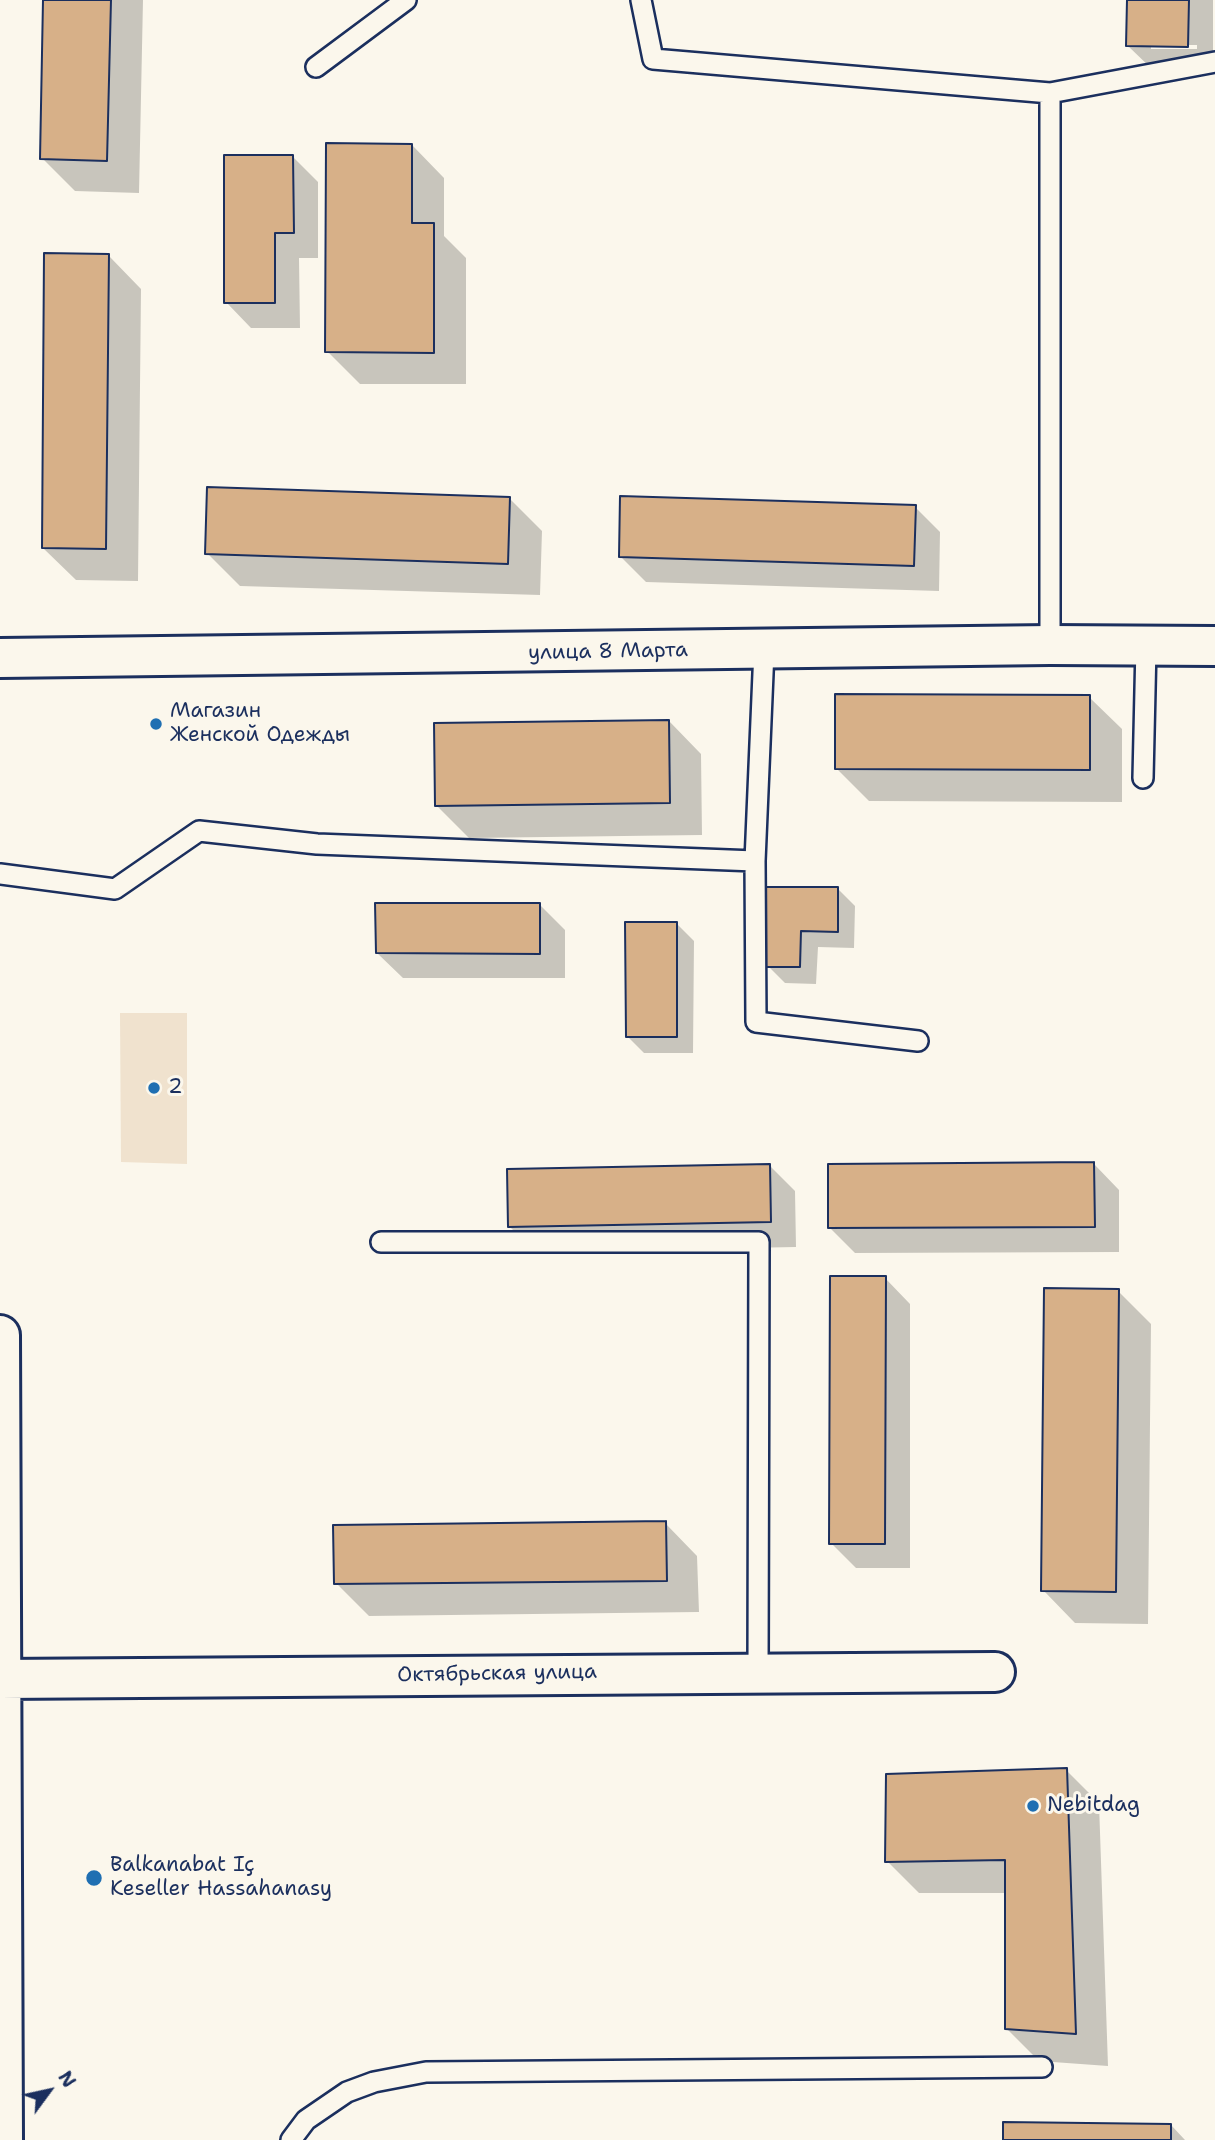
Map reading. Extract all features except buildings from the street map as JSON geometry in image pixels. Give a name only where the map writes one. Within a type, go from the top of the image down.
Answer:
[{"type":"street","name":"улица 8 Марта","points":[[0,657],[1050,645],[1215,646]]},
{"type":"street","points":[[0,1335],[3,2140]]},
{"type":"street","name":"Октябрьская улица","points":[[0,1679],[995,1672]]},
{"type":"lane","points":[[316,67],[406,0]]},
{"type":"lane","points":[[641,0],[653,60],[1050,93],[1215,62]]},
{"type":"lane","points":[[1050,93],[1050,645]]},
{"type":"lane","points":[[1143,778],[1146,646]]},
{"type":"lane","points":[[764,650],[755,861],[756,1022],[918,1041]]},
{"type":"lane","points":[[0,874],[115,889],[199,831],[317,844],[755,861]]},
{"type":"lane","points":[[381,1242],[759,1242],[758,1672]]},
{"type":"lane","points":[[291,2140],[306,2120],[347,2092],[374,2082],[426,2072],[1042,2067]]},
{"type":"shaded area","name":"2","points":[[120,1013],[187,1013],[187,1164],[121,1162]]},
{"type":"place","name":"Магазин Женской Одежды","points":[[156,724]]},
{"type":"place","name":"2","points":[[154,1088]]},
{"type":"place","name":"Nebitdag","points":[[1033,1806]]},
{"type":"place","name":"Balkanabat Iç Keseller Hassahanasy","points":[[94,1878]]}]
